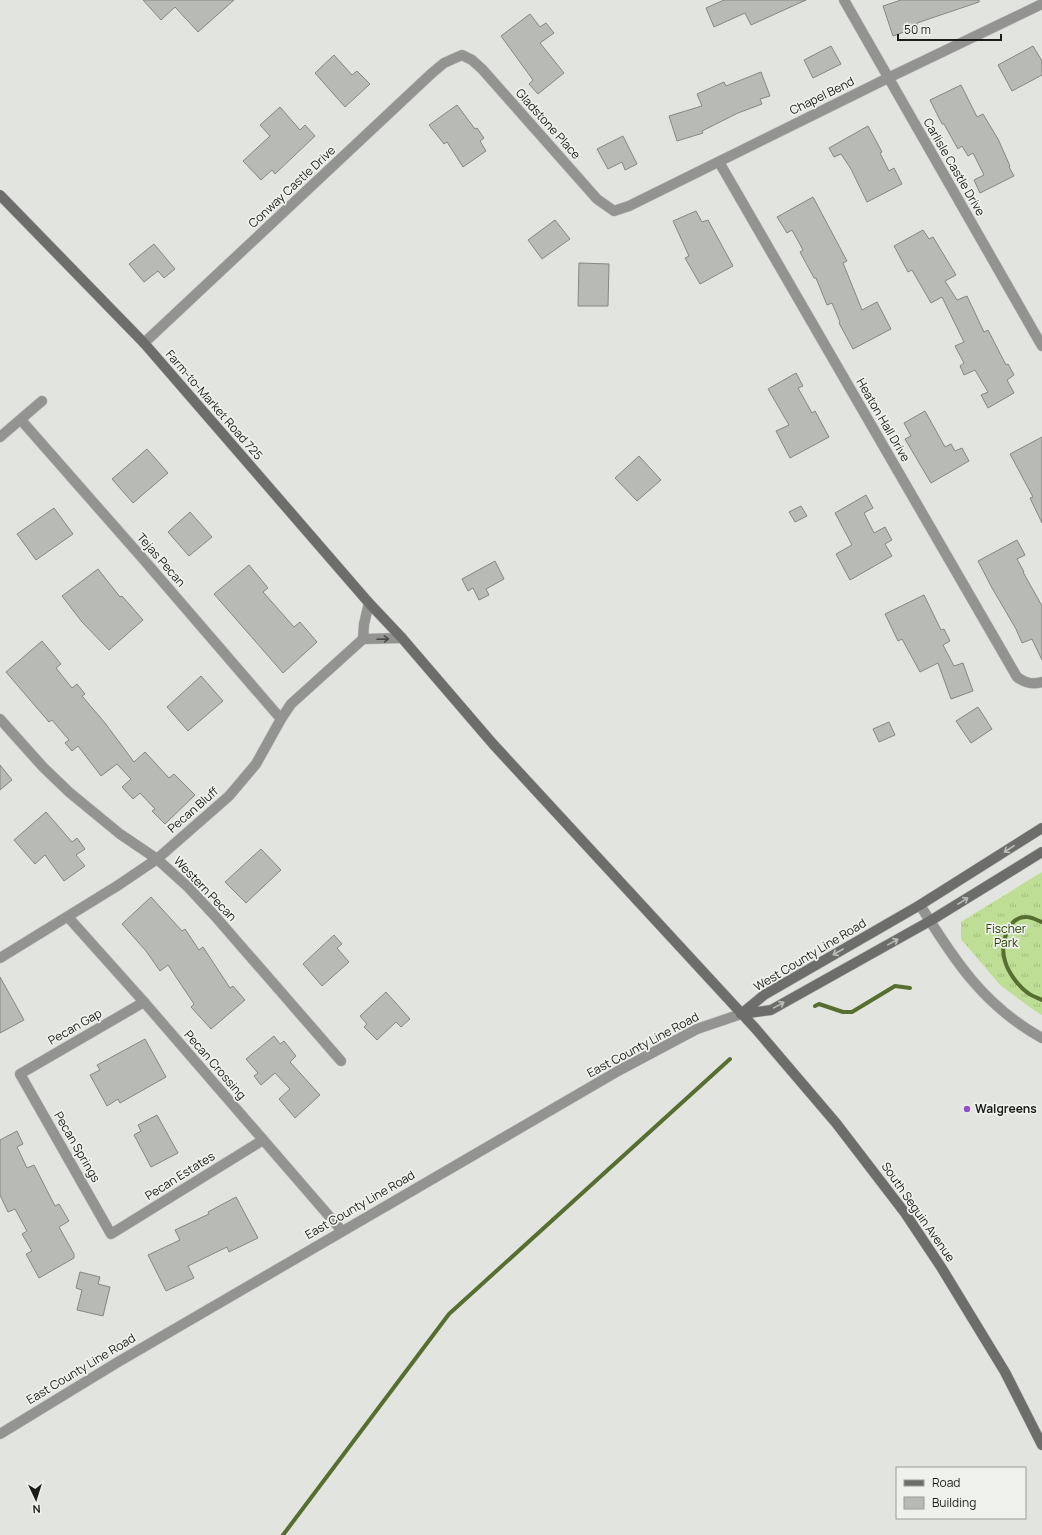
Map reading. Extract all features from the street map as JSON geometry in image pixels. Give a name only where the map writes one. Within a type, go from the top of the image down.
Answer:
[{"type":"main road","name":"Farm-to-Market Road 725","points":[[0,195],[144,343],[369,603],[402,638]]},
{"type":"main road","name":"South Seguin Avenue","points":[[402,638],[493,744],[742,1014],[812,1093],[862,1155],[905,1213],[944,1271],[1005,1372],[1042,1445]]},
{"type":"main road","name":"West County Line Road","points":[[742,1014],[764,995],[920,905],[1042,828]]},
{"type":"main road","name":"West County Line Road","points":[[742,1014],[771,1010],[930,921],[1042,852]]},
{"type":"street","name":"Carlisle Castle Drive","points":[[844,0],[1042,346]]},
{"type":"street","name":"Chapel Bend","points":[[614,211],[629,206],[1042,4]]},
{"type":"street","name":"Gladstone Place","points":[[462,55],[472,60],[482,69],[597,199],[614,211]]},
{"type":"street","name":"Conway Castle Drive","points":[[144,343],[432,73],[444,63],[462,55]]},
{"type":"street","name":"Heaton Hall Drive","points":[[719,162],[1017,677],[1031,684],[1042,682]]},
{"type":"street","points":[[0,437],[42,401]]},
{"type":"street","name":"Tejas Pecan","points":[[21,420],[281,719]]},
{"type":"street","points":[[369,603],[364,624],[363,639],[402,638]]},
{"type":"street","name":"Pecan Bluff","points":[[0,958],[117,886],[156,859],[230,796],[256,764],[291,704],[363,639]]},
{"type":"street","name":"Western Pecan","points":[[0,718],[43,767],[69,792],[120,834],[156,859],[188,887],[341,1061]]},
{"type":"street","points":[[920,905],[945,945],[976,987],[1018,1024],[1042,1038]]},
{"type":"street","name":"Pecan Crossing","points":[[68,917],[144,1002],[342,1231]]},
{"type":"street","name":"Pecan Gap","points":[[20,1074],[144,1002]]},
{"type":"street","name":"East County Line Road","points":[[0,1434],[118,1362],[618,1071],[697,1029],[742,1014]]},
{"type":"street","name":"Pecan Springs","points":[[20,1074],[111,1234]]},
{"type":"street","name":"Pecan Estates","points":[[111,1234],[263,1140]]},
{"type":"green space","name":"Fischer Park","points":[[1042,872],[1042,1015],[1000,985],[961,939],[961,922]]},
{"type":"building","points":[[143,0],[234,0],[198,32],[175,7],[161,20]]},
{"type":"building","points":[[724,0],[806,0],[751,25],[745,13],[714,27],[706,8]]},
{"type":"building","points":[[901,0],[979,0],[979,2],[917,23],[918,27],[893,36],[883,6]]},
{"type":"building","points":[[530,14],[540,27],[546,23],[554,33],[540,43],[564,73],[538,94],[529,84],[533,80],[501,36]]},
{"type":"building","points":[[831,46],[841,64],[813,78],[804,60]]},
{"type":"building","points":[[1033,46],[1042,61],[1042,75],[1012,91],[998,65]]},
{"type":"building","points":[[334,55],[352,75],[357,71],[370,84],[345,107],[315,73]]},
{"type":"building","points":[[761,72],[770,96],[760,99],[762,104],[738,113],[702,131],[703,133],[677,141],[669,116],[702,106],[697,94],[724,82],[726,86]]},
{"type":"building","points":[[961,85],[977,117],[983,114],[998,139],[1014,176],[980,193],[974,180],[984,175],[973,153],[968,156],[962,146],[958,149],[944,124],[942,124],[930,100]]},
{"type":"building","points":[[457,105],[475,129],[477,128],[484,138],[480,141],[486,151],[463,167],[447,142],[444,144],[429,125]]},
{"type":"building","points":[[280,107],[300,130],[305,125],[315,136],[275,174],[272,170],[261,180],[243,161],[270,136],[260,125]]},
{"type":"building","points":[[868,126],[882,152],[880,153],[889,171],[894,168],[902,184],[867,202],[851,169],[841,154],[834,157],[829,148]]},
{"type":"building","points":[[623,136],[637,164],[625,170],[622,162],[608,169],[597,149]]},
{"type":"building","points":[[813,197],[847,261],[843,263],[862,310],[877,302],[891,329],[853,349],[839,323],[840,322],[832,303],[827,305],[816,278],[814,278],[800,252],[803,250],[792,230],[787,233],[777,217]]},
{"type":"building","points":[[696,211],[702,222],[708,220],[733,266],[700,284],[685,258],[689,256],[673,221]]},
{"type":"building","points":[[555,220],[570,239],[542,259],[528,240]]},
{"type":"building","points":[[923,230],[929,239],[933,237],[956,275],[945,281],[957,300],[967,296],[984,332],[988,330],[1006,365],[1008,364],[1014,375],[1007,380],[1014,393],[988,408],[981,395],[988,392],[975,370],[964,375],[960,366],[964,363],[955,346],[964,342],[942,297],[931,303],[912,270],[908,272],[894,246]]},
{"type":"building","points":[[154,244],[175,269],[164,278],[158,271],[144,282],[129,264]]},
{"type":"building","points":[[579,263],[609,264],[608,306],[578,306]]},
{"type":"building","points":[[796,373],[803,386],[798,388],[812,413],[815,411],[829,437],[790,458],[776,431],[789,425],[768,389]]},
{"type":"building","points":[[925,411],[945,447],[951,444],[955,451],[962,448],[969,461],[931,483],[905,439],[911,436],[904,423]]},
{"type":"building","points":[[1042,437],[1042,523],[1030,498],[1033,497],[1010,454]]},
{"type":"building","points":[[147,449],[168,473],[133,503],[112,479]]},
{"type":"building","points":[[639,456],[661,480],[637,501],[615,478]]},
{"type":"building","points":[[866,495],[873,508],[864,513],[874,533],[885,527],[892,540],[885,544],[892,556],[850,580],[836,554],[852,545],[835,513]]},
{"type":"building","points":[[801,506],[807,516],[795,522],[789,512]]},
{"type":"building","points":[[54,508],[73,534],[36,560],[17,534]]},
{"type":"building","points":[[190,512],[212,537],[189,556],[168,532]]},
{"type":"building","points":[[1017,540],[1025,555],[1017,559],[1042,606],[1042,660],[1032,639],[1022,643],[1016,629],[978,561]]},
{"type":"building","points":[[495,561],[504,579],[486,589],[489,595],[479,600],[473,588],[468,591],[462,579]]},
{"type":"building","points":[[249,565],[268,588],[263,592],[294,627],[300,622],[317,642],[283,673],[214,594]]},
{"type":"building","points":[[98,569],[120,597],[122,596],[143,620],[109,650],[82,622],[62,596]]},
{"type":"building","points":[[924,595],[941,630],[944,629],[950,641],[943,645],[954,666],[963,663],[973,691],[951,699],[938,663],[920,672],[902,639],[898,641],[885,614]]},
{"type":"building","points":[[42,641],[61,664],[56,668],[72,688],[77,684],[85,694],[82,696],[105,723],[134,762],[145,752],[169,778],[174,774],[195,795],[165,824],[152,811],[155,809],[140,793],[133,799],[122,787],[131,779],[117,764],[101,776],[78,746],[72,751],[65,743],[69,740],[52,720],[49,722],[6,672]]},
{"type":"building","points":[[201,676],[223,701],[188,731],[167,707]]},
{"type":"building","points":[[978,707],[992,729],[971,743],[956,721]]},
{"type":"building","points":[[889,722],[895,735],[879,742],[873,729]]},
{"type":"building","points":[[0,765],[12,780],[0,790]]},
{"type":"building","points":[[46,812],[72,842],[77,838],[85,849],[76,855],[85,866],[64,881],[45,855],[35,864],[14,840]]},
{"type":"building","points":[[261,849],[281,870],[246,903],[225,882]]},
{"type":"building","points":[[151,897],[182,931],[185,929],[199,950],[203,947],[230,988],[233,986],[245,1000],[211,1029],[191,1007],[194,1004],[168,965],[160,971],[146,951],[122,924]]},
{"type":"building","points":[[334,935],[342,944],[337,948],[349,962],[322,986],[303,964]]},
{"type":"building","points":[[0,977],[24,1020],[0,1033]]},
{"type":"building","points":[[386,992],[410,1019],[401,1027],[396,1022],[377,1040],[364,1027],[367,1024],[360,1016]]},
{"type":"building","points":[[274,1036],[280,1044],[284,1041],[296,1056],[290,1062],[320,1095],[295,1118],[279,1099],[290,1089],[275,1073],[261,1085],[254,1076],[258,1073],[246,1059]]},
{"type":"building","points":[[145,1039],[166,1077],[120,1103],[118,1099],[107,1106],[90,1075],[100,1070],[97,1065]]},
{"type":"building","points":[[157,1115],[178,1153],[151,1167],[134,1135],[141,1131],[138,1125]]},
{"type":"building","points":[[17,1131],[23,1144],[17,1147],[27,1168],[34,1165],[55,1206],[59,1204],[69,1221],[59,1227],[74,1254],[74,1258],[39,1278],[26,1254],[32,1251],[22,1234],[27,1231],[15,1209],[8,1212],[0,1195],[0,1140]]},
{"type":"building","points":[[236,1197],[258,1238],[229,1252],[227,1247],[188,1266],[194,1278],[166,1291],[148,1255],[180,1240],[175,1230],[209,1214],[208,1212]]},
{"type":"building","points":[[80,1272],[100,1277],[98,1284],[110,1287],[103,1316],[77,1310],[82,1290],[76,1288]]},
{"type":"waterway","points":[[1042,922],[1027,917],[1020,918],[1014,921],[1010,926],[1004,940],[1004,954],[1008,970],[1021,987],[1028,993],[1042,1000]]},
{"type":"waterway","points":[[815,1006],[819,1004],[843,1012],[852,1012],[895,986],[910,988]]},
{"type":"waterway","points":[[283,1535],[449,1314],[730,1059]]},
{"type":"place","name":"Walgreens","points":[[967,1109]]}]
